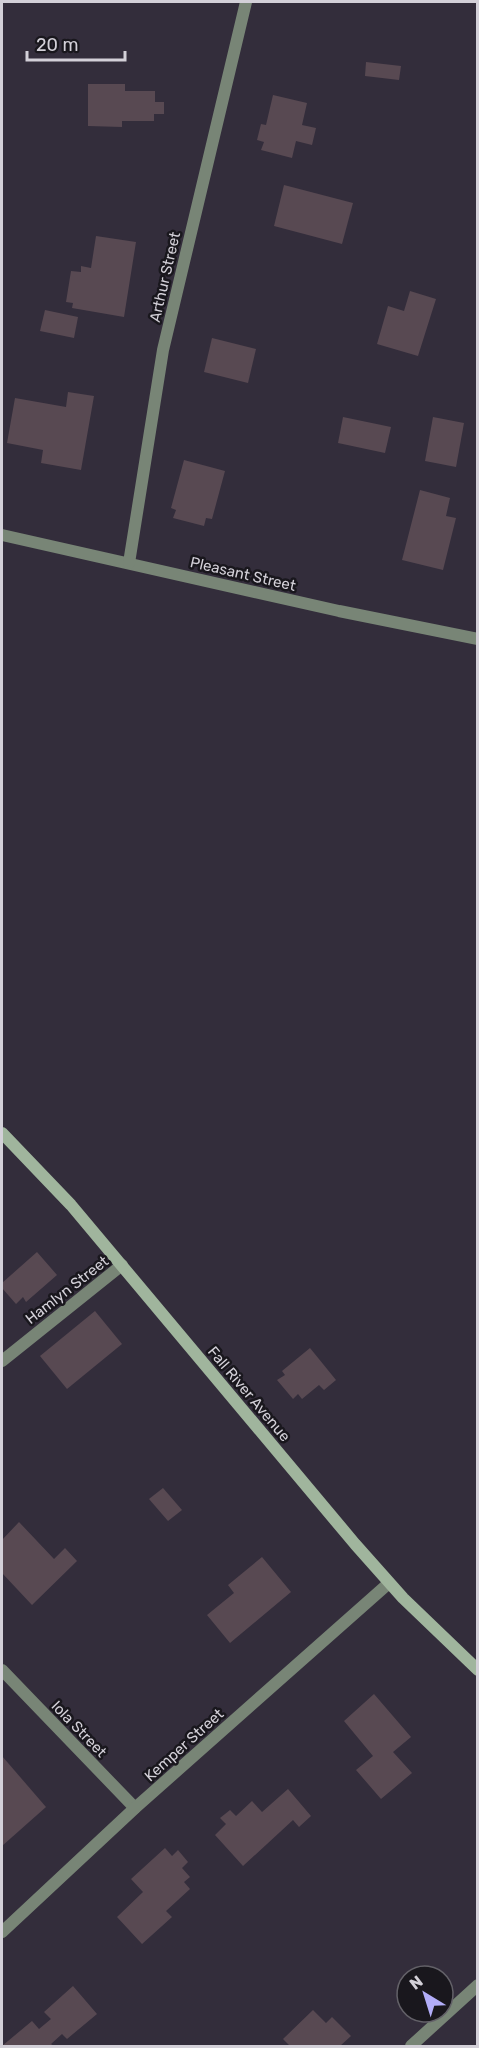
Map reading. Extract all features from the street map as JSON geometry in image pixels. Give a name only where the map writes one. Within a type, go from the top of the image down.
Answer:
[{"type":"main road","name":"Fall River Avenue","points":[[2,1132],[71,1205],[321,1505],[389,1583],[477,1670]]},
{"type":"street","name":"Arthur Street","points":[[129,563],[163,350],[246,2]]},
{"type":"street","name":"Pleasant Street","points":[[2,535],[329,609],[477,639]]},
{"type":"street","name":"Hamlyn Street","points":[[2,1360],[122,1265]]},
{"type":"street","name":"Kemper Street","points":[[2,1932],[135,1808],[389,1583]]},
{"type":"street","name":"Iola Street","points":[[2,1670],[135,1808]]},
{"type":"street","points":[[411,2046],[477,1985]]},
{"type":"building","points":[[366,62],[401,66],[399,80],[365,76]]},
{"type":"building","points":[[88,84],[125,84],[125,91],[155,91],[155,102],[164,102],[164,114],[154,114],[154,121],[122,121],[122,127],[88,126]]},
{"type":"building","points":[[273,95],[307,103],[302,125],[316,128],[312,145],[296,141],[292,158],[261,150],[264,142],[257,140],[261,124],[266,125]]},
{"type":"building","points":[[284,185],[353,203],[342,244],[274,226]]},
{"type":"building","points":[[96,236],[136,242],[124,317],[72,308],[73,303],[66,302],[71,271],[81,272],[81,266],[91,268]]},
{"type":"building","points":[[410,291],[436,299],[418,356],[377,344],[388,306],[404,311]]},
{"type":"building","points":[[45,310],[78,317],[74,338],[40,331]]},
{"type":"building","points":[[212,338],[256,349],[248,383],[204,372]]},
{"type":"building","points":[[68,392],[94,396],[81,470],[41,463],[43,450],[7,443],[15,398],[66,407]]},
{"type":"building","points":[[343,417],[391,427],[385,453],[338,443]]},
{"type":"building","points":[[433,417],[464,423],[456,467],[425,461]]},
{"type":"building","points":[[184,460],[225,471],[212,519],[206,518],[204,526],[173,518],[176,510],[171,508]]},
{"type":"building","points":[[420,490],[450,498],[446,516],[456,518],[443,570],[402,560]]},
{"type":"building","points":[[37,1252],[57,1275],[26,1302],[23,1297],[16,1304],[2,1288],[2,1283]]},
{"type":"building","points":[[95,1311],[122,1344],[67,1389],[40,1356]]},
{"type":"building","points":[[310,1348],[336,1380],[324,1390],[319,1385],[302,1399],[298,1394],[293,1399],[277,1380],[285,1375],[282,1371]]},
{"type":"building","points":[[163,1488],[182,1510],[168,1521],[149,1499]]},
{"type":"building","points":[[19,1522],[54,1559],[65,1548],[77,1561],[32,1605],[2,1573],[2,1540]]},
{"type":"building","points":[[262,1557],[291,1592],[230,1643],[207,1615],[234,1593],[228,1585]]},
{"type":"building","points":[[374,1694],[411,1737],[393,1752],[412,1773],[381,1799],[356,1770],[373,1756],[344,1721]]},
{"type":"building","points":[[2,1756],[46,1807],[2,1846]]},
{"type":"building","points":[[288,1789],[311,1816],[299,1827],[293,1820],[243,1866],[215,1835],[226,1824],[220,1818],[230,1810],[236,1816],[252,1801],[262,1812]]},
{"type":"building","points":[[165,1848],[172,1856],[178,1850],[188,1862],[182,1868],[190,1877],[184,1882],[190,1889],[166,1911],[172,1917],[142,1944],[117,1917],[143,1892],[131,1879]]},
{"type":"building","points":[[73,1986],[97,2014],[67,2039],[62,2034],[51,2044],[54,2046],[2,2046],[32,2021],[39,2029],[51,2019],[44,2012]]},
{"type":"building","points":[[313,2010],[326,2023],[332,2017],[351,2036],[340,2046],[290,2046],[283,2039]]}]
